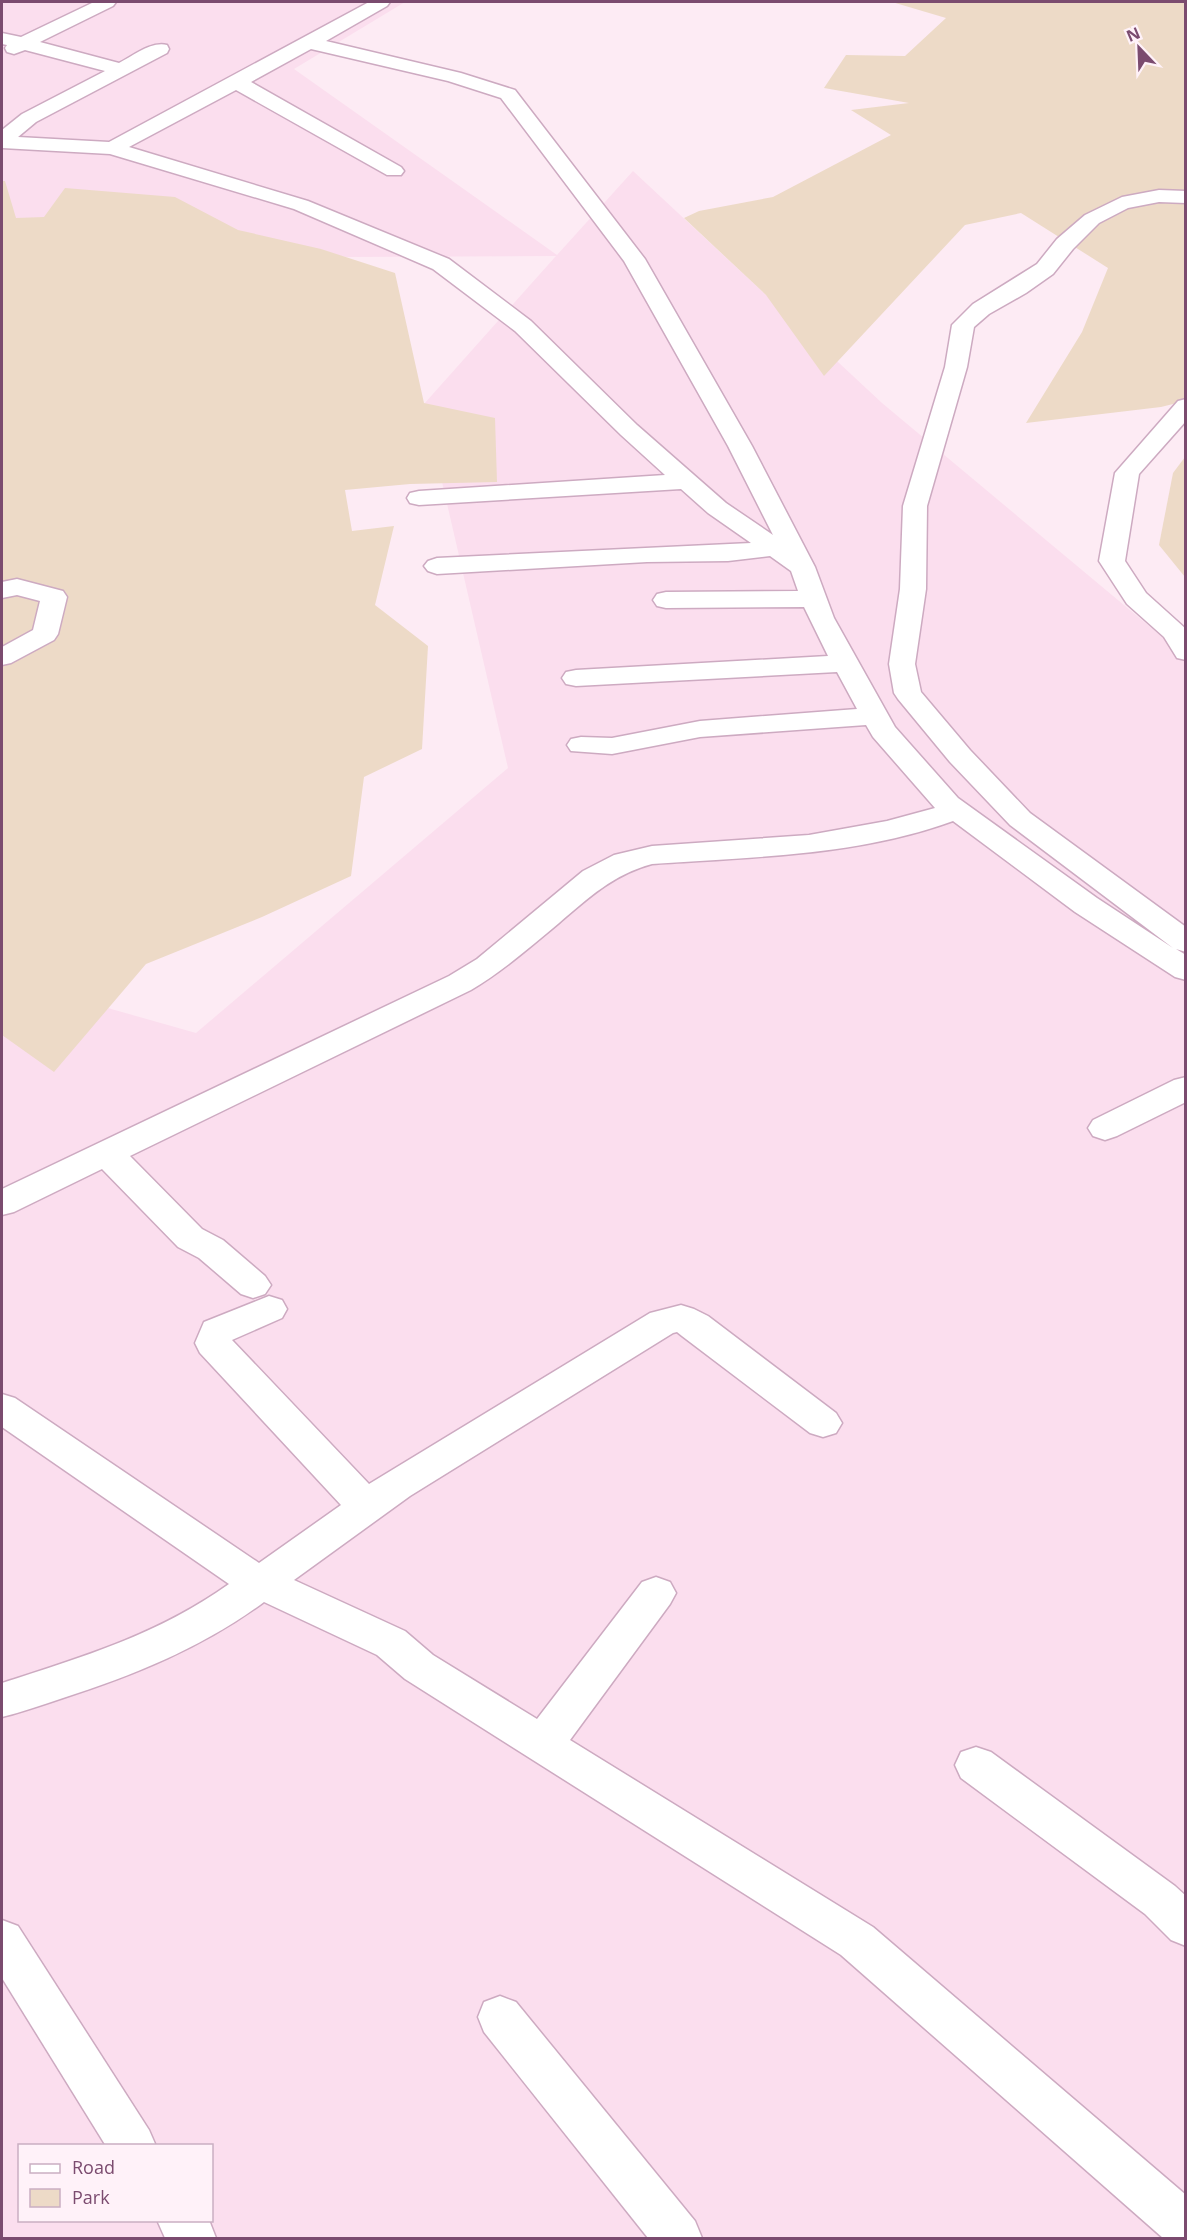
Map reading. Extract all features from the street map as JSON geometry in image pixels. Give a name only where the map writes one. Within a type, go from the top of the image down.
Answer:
[{"type":"street","points":[[2,54],[108,2]]},
{"type":"street","points":[[112,148],[381,2]]},
{"type":"street","points":[[2,38],[121,69]]},
{"type":"street","points":[[309,42],[454,77],[508,94],[634,259],[740,446],[802,567],[821,618],[883,731],[956,810],[1086,905],[1182,956]]},
{"type":"street","points":[[2,141],[29,118],[160,49]]},
{"type":"street","points":[[235,81],[394,171]]},
{"type":"street","points":[[2,141],[112,148],[301,206],[441,264],[524,326],[629,430],[717,508],[802,567]]},
{"type":"street","points":[[1182,956],[1020,819],[960,756],[908,693],[902,664],[913,589],[915,506],[947,399],[963,325],[981,309],[1018,288],[1045,269],[1065,244],[1092,219],[1122,203],[1159,196],[1185,197]]},
{"type":"street","points":[[1185,406],[1127,473],[1112,561],[1136,598],[1175,633],[1185,652]]},
{"type":"street","points":[[419,498],[689,481]]},
{"type":"street","points":[[436,566],[647,554],[728,553],[775,548]]},
{"type":"street","points":[[2,590],[16,587],[54,597],[45,634],[2,657]]},
{"type":"street","points":[[666,600],[814,599]]},
{"type":"street","points":[[576,678],[846,663]]},
{"type":"street","points":[[581,745],[612,746],[700,729],[875,716]]},
{"type":"street","points":[[2,1203],[459,983],[488,966],[594,878],[624,862],[652,855],[809,844],[923,822],[956,810]]},
{"type":"street","points":[[1105,1128],[1185,1088]]},
{"type":"street","points":[[107,1153],[190,1238],[211,1250],[261,1297],[217,1332],[213,1343],[367,1507]]},
{"type":"street","points":[[2,1700],[98,1670],[140,1654],[215,1616],[398,1485],[663,1322],[681,1318],[695,1326],[823,1423]]},
{"type":"street","points":[[2,1408],[249,1577],[391,1643],[419,1667],[857,1941],[1185,2227]]},
{"type":"street","points":[[542,1744],[656,1593]]},
{"type":"street","points":[[976,1765],[1160,1900],[1185,1926]]},
{"type":"street","points":[[2,1940],[132,2144]]},
{"type":"street","points":[[500,2017],[678,2238]]},
{"type":"street","points":[[182,2222],[192,2238]]},
{"type":"shaded area","points":[[2,2],[405,2],[294,69],[557,255],[633,171],[882,403],[1185,656],[1185,2238],[2,2238],[2,978],[196,1033],[508,768],[424,404],[556,256],[346,257],[140,224],[2,222]]},
{"type":"green space","points":[[892,2],[1185,2],[1185,401],[1161,407],[1026,423],[1082,332],[1108,268],[1021,213],[965,225],[824,376],[766,295],[684,218],[699,211],[773,197],[891,135],[851,110],[909,103],[824,88],[846,55],[905,56],[946,18]]},
{"type":"green space","points":[[2,181],[5,181],[16,218],[44,217],[65,188],[175,197],[238,230],[321,249],[395,273],[424,403],[495,418],[497,482],[410,484],[345,490],[352,531],[394,526],[375,605],[428,646],[422,749],[364,777],[351,876],[262,917],[146,964],[54,1072],[2,1035]]},
{"type":"green space","points":[[1185,457],[1185,577],[1159,545],[1173,473]]}]
